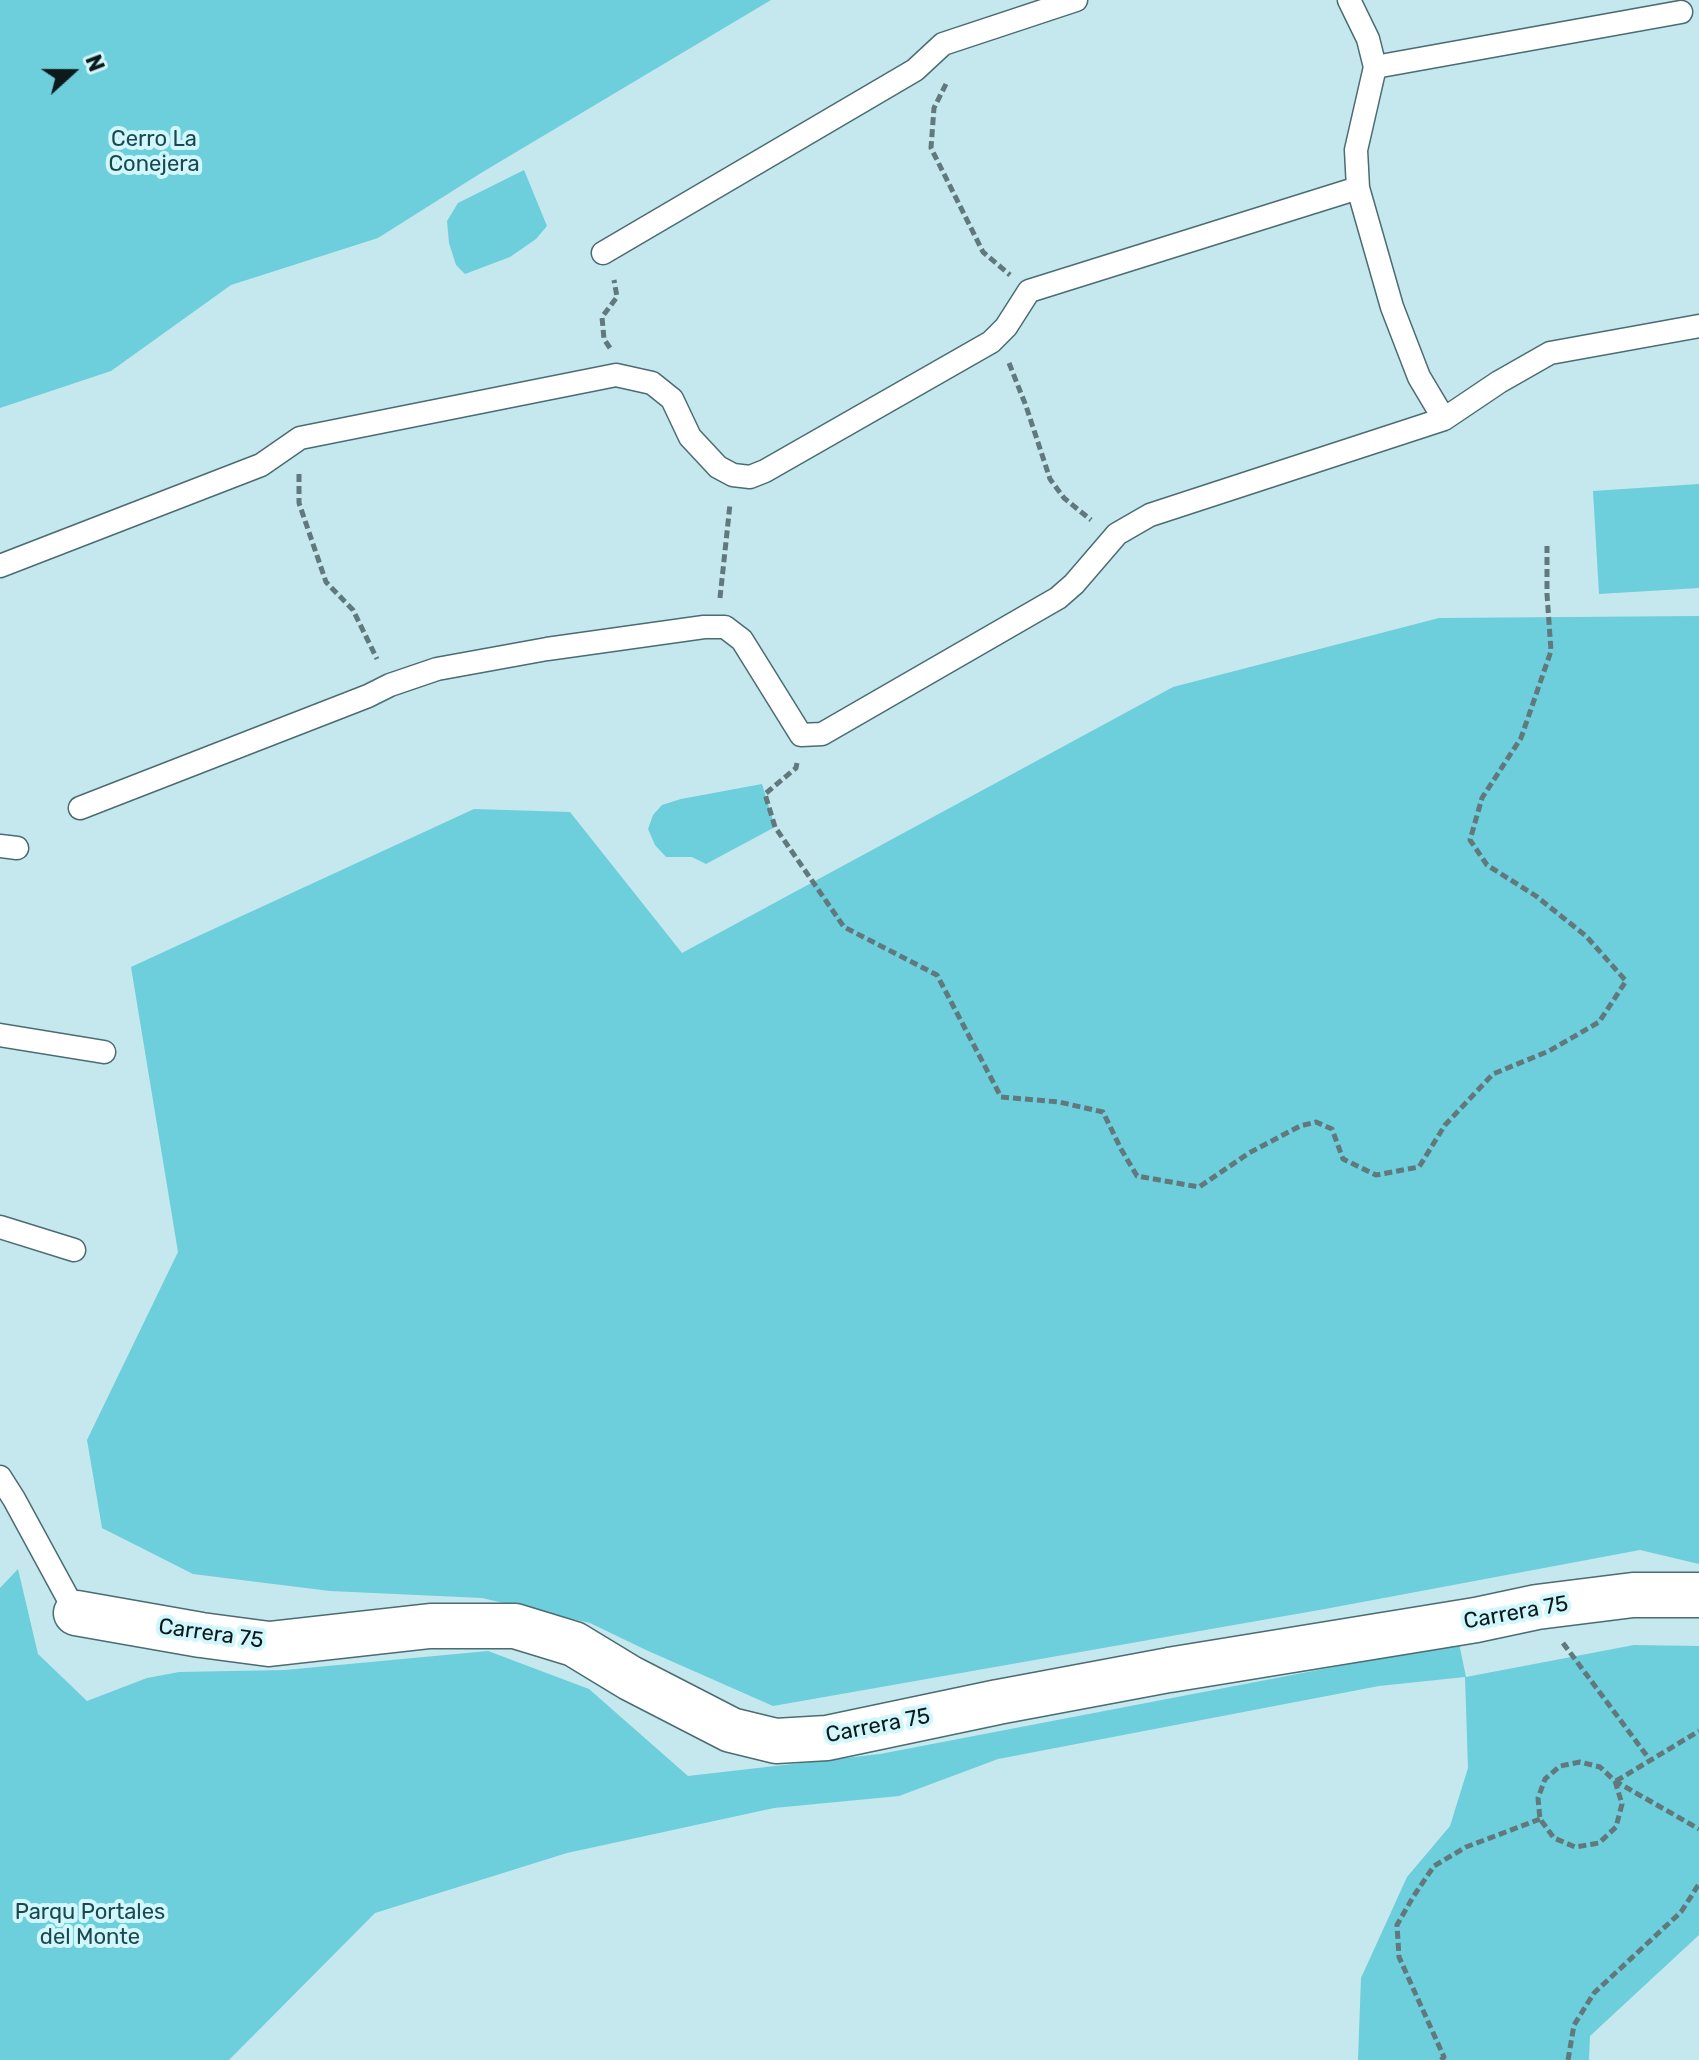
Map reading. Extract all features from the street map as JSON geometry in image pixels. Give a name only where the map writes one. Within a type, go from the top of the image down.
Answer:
[{"type":"street","name":"Carrera 75","points":[[76,1613],[269,1644],[430,1626],[515,1626],[574,1644],[630,1678],[731,1730],[776,1741],[827,1738],[1154,1673],[1476,1620],[1537,1607],[1633,1595],[1699,1595]]},
{"type":"lane","points":[[603,253],[915,70],[943,44],[1076,0]]},
{"type":"lane","points":[[1349,0],[1368,39],[1375,67],[1356,150],[1358,188],[1392,307],[1419,377],[1444,419]]},
{"type":"lane","points":[[1375,67],[1681,12]]},
{"type":"lane","points":[[0,566],[261,465],[300,438],[616,375],[652,383],[672,399],[690,437],[718,467],[733,475],[750,477],[991,342],[1006,327],[1029,291],[1358,188]]},
{"type":"lane","points":[[80,808],[437,669],[547,649],[704,627],[725,627],[742,640],[801,735],[822,734],[1058,598],[1117,534],[1150,515],[1444,419],[1550,353],[1699,326]]},
{"type":"lane","points":[[0,1035],[104,1052]]},
{"type":"lane","points":[[0,1227],[74,1250]]},
{"type":"lane","points":[[0,1477],[76,1613]]},
{"type":"path","points":[[943,44],[957,63],[934,108],[931,148],[983,252],[1029,291]]},
{"type":"path","points":[[603,253],[614,274],[617,297],[602,317],[604,339],[613,352],[616,375]]},
{"type":"path","points":[[991,342],[1011,365],[1050,479],[1064,498],[1089,519],[1117,534]]},
{"type":"path","points":[[300,438],[299,503],[326,582],[353,610],[390,685]]},
{"type":"path","points":[[704,627],[720,597],[733,475]]},
{"type":"path","points":[[801,735],[796,768],[765,794],[775,827],[844,927],[937,975],[1001,1097],[1059,1102],[1103,1112],[1137,1176],[1199,1187],[1249,1153],[1300,1126],[1316,1122],[1332,1129],[1343,1159],[1376,1175],[1419,1167],[1445,1125],[1493,1074],[1549,1051],[1599,1022],[1626,981],[1586,936],[1536,896],[1487,865],[1470,840],[1482,798],[1521,738],[1551,651],[1547,546]]},
{"type":"path","points":[[1537,1607],[1650,1760]]},
{"type":"path","points":[[1615,1781],[1699,1731]]},
{"type":"path","points":[[1615,1781],[1622,1804],[1616,1827],[1599,1843],[1575,1847],[1554,1838],[1540,1819],[1538,1798],[1545,1779],[1560,1766],[1580,1762],[1600,1767],[1615,1781],[1699,1829]]},
{"type":"path","points":[[1444,2059],[1399,1957],[1397,1925],[1434,1866],[1466,1847],[1540,1819]]},
{"type":"path","points":[[1568,2060],[1574,2025],[1594,1993],[1681,1912],[1699,1884]]},
{"type":"green space","name":"Cerro La Conejera","points":[[0,0],[771,0],[378,238],[231,285],[111,371],[0,408]]},
{"type":"green space","points":[[524,170],[547,226],[536,239],[510,257],[465,274],[456,265],[449,243],[447,221],[458,203]]},
{"type":"green space","points":[[1699,484],[1699,588],[1599,594],[1593,491]]},
{"type":"green space","points":[[1699,616],[1699,1564],[1640,1550],[773,1706],[590,1623],[482,1598],[330,1591],[193,1574],[102,1528],[87,1440],[178,1252],[131,967],[474,809],[570,812],[682,953],[1173,687],[1439,618]]},
{"type":"green space","points":[[762,784],[775,827],[706,864],[692,857],[666,857],[655,845],[648,829],[653,815],[662,805]]},
{"type":"green space","name":"Parqu Portales del Monte","points":[[18,1569],[38,1654],[87,1701],[147,1678],[179,1672],[285,1670],[488,1651],[589,1689],[688,1776],[880,1754],[1459,1643],[1466,1677],[1634,1645],[1699,1646],[1699,1935],[1590,2036],[1589,2060],[1358,2060],[1361,1978],[1407,1877],[1450,1826],[1468,1768],[1465,1677],[1379,1686],[998,1759],[899,1796],[774,1808],[567,1853],[375,1913],[229,2060],[0,2060],[0,1588]]}]
